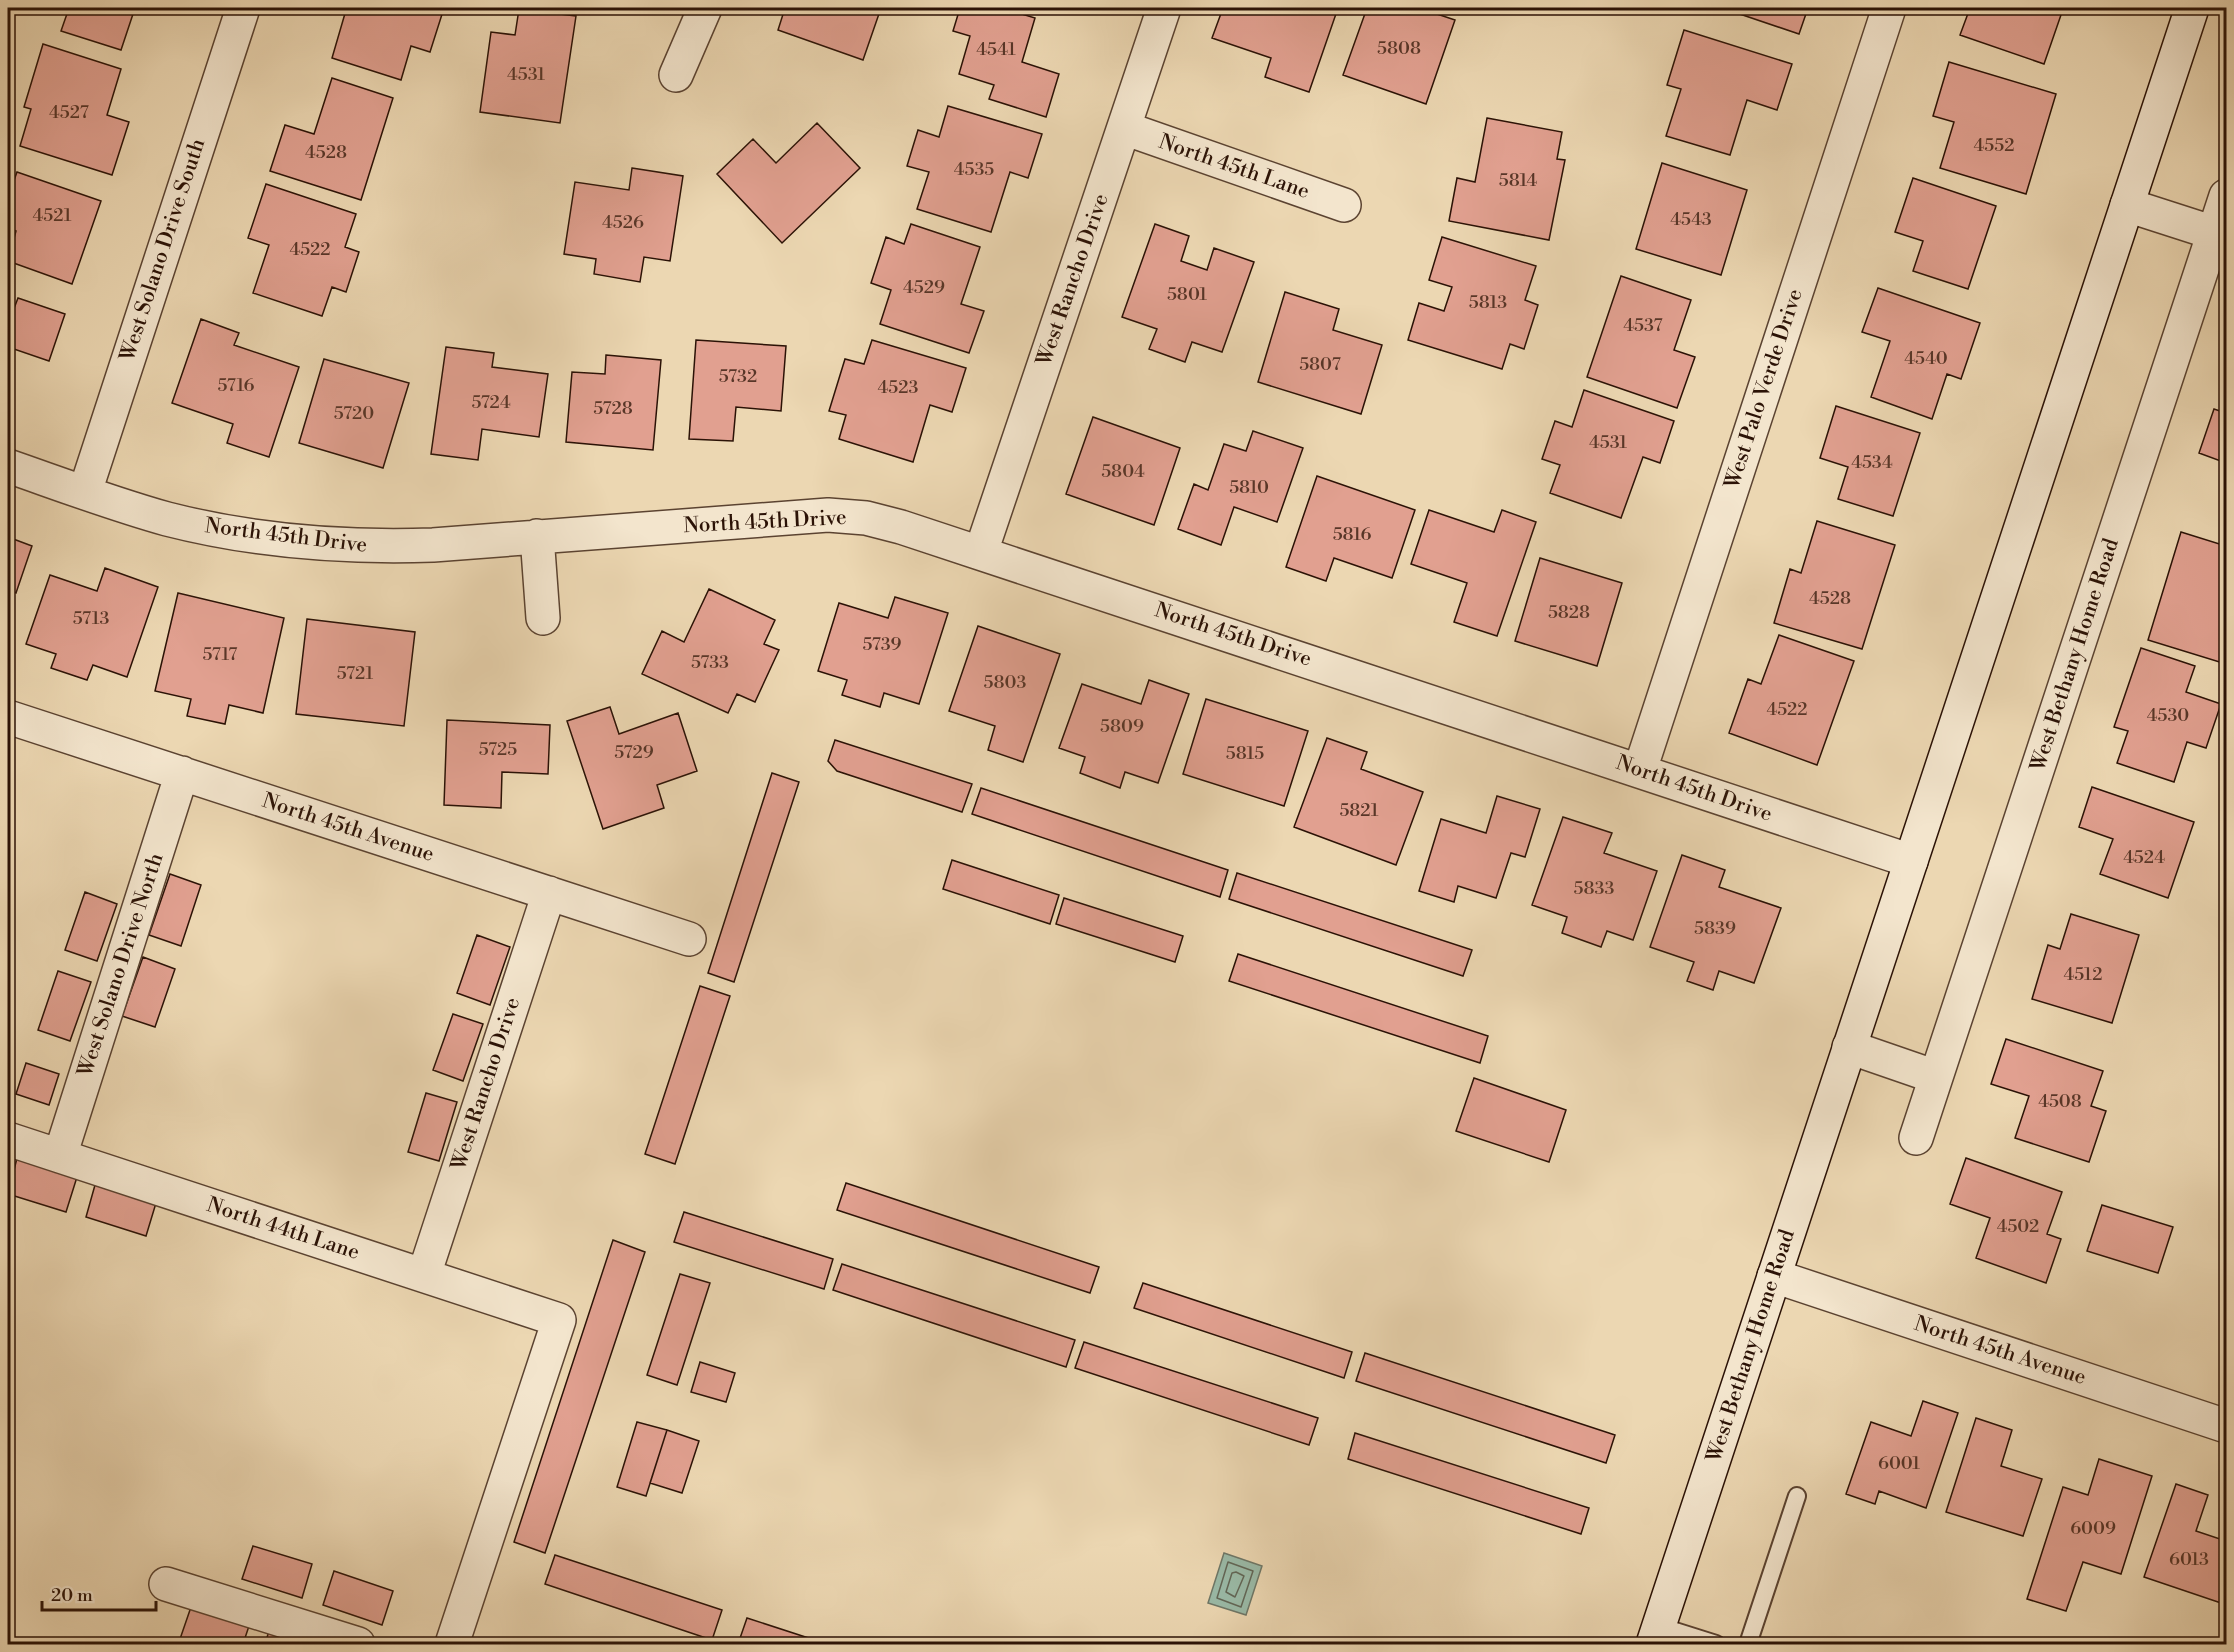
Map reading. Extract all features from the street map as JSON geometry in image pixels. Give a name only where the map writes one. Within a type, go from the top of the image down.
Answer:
[{"type":"street","name":"West Solano Drive South","points":[[84,492],[243,8]]},
{"type":"street","points":[[676,75],[705,8]]},
{"type":"street","name":"West Rancho Drive","points":[[981,552],[1164,8]]},
{"type":"street","name":"West Palo Verde Drive","points":[[1640,770],[1889,8]]},
{"type":"street","name":"West Bethany Home Road","points":[[1656,1635],[2192,8]]},
{"type":"street","name":"North 45th Lane","points":[[1124,128],[1344,205]]},
{"type":"street","name":"West Bethany Home Road","points":[[1916,1138],[2226,196]]},
{"type":"street","points":[[2127,205],[2214,233]]},
{"type":"street","name":"North 45th Drive","points":[[8,466],[166,518],[252,536],[379,547],[828,515],[883,522],[981,552],[1911,861]]},
{"type":"street","points":[[537,536],[543,618]]},
{"type":"street","name":"North 45th Avenue","points":[[8,717],[689,939]]},
{"type":"street","name":"West Solano Drive North","points":[[60,1156],[182,774]]},
{"type":"street","name":"West Rancho Drive","points":[[424,1275],[549,893]]},
{"type":"street","points":[[1849,1047],[1936,1077]]},
{"type":"street","name":"North 44th Lane","points":[[8,1139],[559,1320],[452,1644]]},
{"type":"street","name":"North 45th Avenue","points":[[1774,1276],[2226,1426]]},
{"type":"street","points":[[166,1584],[358,1644]]},
{"type":"lane","points":[[1748,1644],[1797,1496]]},
{"type":"lane","points":[[1656,1635],[1716,1644]]},
{"type":"water","points":[[1224,1553],[1262,1566],[1246,1615],[1208,1603]]},
{"type":"building","points":[[69,8],[135,8],[121,50],[61,31]]},
{"type":"building","points":[[338,8],[444,8],[430,52],[411,46],[401,80],[332,58],[346,10]]},
{"type":"building","points":[[785,8],[881,8],[863,60],[778,30]]},
{"type":"building","points":[[960,8],[1002,8],[1035,18],[1022,62],[1059,74],[1046,117],[989,99],[994,85],[959,74],[970,36],[953,31]]},
{"type":"building","points":[[1223,8],[1338,8],[1309,92],[1265,77],[1271,58],[1212,38]]},
{"type":"building","points":[[1367,8],[1419,8],[1455,20],[1426,104],[1343,75]]},
{"type":"building","points":[[1722,8],[1808,8],[1799,34]]},
{"type":"building","points":[[1970,8],[2049,8],[2062,12],[2044,64],[1960,35]]},
{"type":"building","points":[[519,9],[576,16],[560,123],[480,112],[491,32],[515,35]]},
{"type":"building","points":[[1684,30],[1792,64],[1777,110],[1747,100],[1730,155],[1666,136],[1681,89],[1667,85]]},
{"type":"building","points":[[43,44],[121,69],[107,115],[129,122],[112,175],[20,146],[31,109],[24,107]]},
{"type":"building","points":[[1949,62],[2056,94],[2026,194],[1940,168],[1954,122],[1933,116]]},
{"type":"building","points":[[332,78],[393,98],[361,200],[270,171],[285,125],[314,134]]},
{"type":"building","points":[[948,106],[1042,134],[1028,178],[1010,172],[991,232],[917,209],[929,172],[907,166],[918,130],[939,137]]},
{"type":"building","points":[[1487,118],[1562,132],[1557,159],[1565,160],[1549,240],[1449,221],[1457,178],[1475,182]]},
{"type":"building","points":[[817,123],[860,168],[782,243],[717,174],[753,139],[776,163]]},
{"type":"building","points":[[1662,163],[1747,190],[1721,275],[1636,249]]},
{"type":"building","points":[[632,168],[683,176],[670,261],[644,257],[640,282],[594,274],[596,259],[564,254],[575,182],[629,190]]},
{"type":"building","points":[[17,172],[101,201],[72,284],[8,261],[16,231],[8,228],[8,197]]},
{"type":"building","points":[[1913,178],[1996,206],[1968,289],[1913,271],[1923,241],[1895,232]]},
{"type":"building","points":[[266,184],[356,214],[345,247],[359,252],[346,292],[332,287],[322,316],[253,293],[269,245],[248,238]]},
{"type":"building","points":[[911,224],[980,247],[961,304],[984,311],[969,353],[880,324],[891,290],[871,283],[886,237],[904,244]]},
{"type":"building","points":[[1155,224],[1189,236],[1181,261],[1207,270],[1214,248],[1254,262],[1222,352],[1192,342],[1185,362],[1149,349],[1157,329],[1122,317]]},
{"type":"building","points":[[1442,237],[1536,266],[1525,300],[1538,305],[1524,349],[1510,344],[1502,369],[1408,340],[1419,303],[1444,311],[1452,287],[1429,280]]},
{"type":"building","points":[[1621,276],[1691,300],[1674,350],[1695,357],[1677,408],[1587,377]]},
{"type":"building","points":[[1878,288],[1980,323],[1961,379],[1947,374],[1932,419],[1871,397],[1890,341],[1862,332]]},
{"type":"building","points":[[1285,292],[1339,309],[1333,330],[1382,345],[1361,414],[1258,382]]},
{"type":"building","points":[[18,298],[65,314],[49,361],[8,347],[8,309],[13,311]]},
{"type":"building","points":[[201,319],[239,333],[234,345],[299,367],[269,457],[227,443],[233,424],[172,403]]},
{"type":"building","points":[[696,340],[786,346],[781,411],[736,407],[733,441],[689,439]]},
{"type":"building","points":[[872,340],[966,368],[952,412],[930,405],[913,462],[839,439],[846,415],[829,411],[845,359],[864,364]]},
{"type":"building","points":[[446,347],[494,353],[492,367],[548,374],[539,437],[482,429],[478,460],[431,454]]},
{"type":"building","points":[[606,355],[661,360],[653,450],[566,442],[572,372],[605,374]]},
{"type":"building","points":[[324,359],[409,383],[383,468],[299,443]]},
{"type":"building","points":[[1584,390],[1674,421],[1660,463],[1643,457],[1621,518],[1550,493],[1560,465],[1542,459],[1555,421],[1572,427]]},
{"type":"building","points":[[1836,406],[1920,433],[1893,516],[1838,499],[1848,467],[1820,458]]},
{"type":"building","points":[[2214,409],[2226,413],[2226,463],[2199,453]]},
{"type":"building","points":[[1093,417],[1180,448],[1154,525],[1066,494]]},
{"type":"building","points":[[1253,431],[1303,448],[1277,522],[1234,507],[1221,545],[1178,529],[1194,484],[1208,490],[1224,444],[1246,451]]},
{"type":"building","points":[[1317,476],[1415,510],[1392,578],[1334,558],[1326,581],[1286,567]]},
{"type":"building","points":[[1429,510],[1494,532],[1502,510],[1536,522],[1497,636],[1454,622],[1467,583],[1411,564]]},
{"type":"building","points":[[1817,521],[1895,545],[1862,649],[1774,623],[1790,569],[1801,573]]},
{"type":"building","points":[[2181,532],[2226,546],[2226,664],[2148,640]]},
{"type":"building","points":[[8,537],[32,546],[16,593],[8,589]]},
{"type":"building","points":[[1540,558],[1622,583],[1597,666],[1515,641]]},
{"type":"building","points":[[105,568],[158,587],[127,677],[93,665],[87,680],[51,668],[56,654],[26,644],[50,575],[97,591]]},
{"type":"building","points":[[709,589],[775,620],[764,644],[779,650],[755,702],[737,694],[728,713],[642,674],[662,631],[684,642]]},
{"type":"building","points":[[178,593],[284,618],[263,713],[229,705],[225,724],[187,716],[191,699],[155,691]]},
{"type":"building","points":[[895,597],[948,613],[919,704],[884,693],[880,707],[842,695],[847,680],[818,671],[839,603],[888,618]]},
{"type":"building","points":[[307,619],[415,632],[404,726],[296,714]]},
{"type":"building","points":[[978,626],[1060,654],[1023,762],[988,750],[995,726],[949,711]]},
{"type":"building","points":[[1779,635],[1854,661],[1817,765],[1729,733],[1748,679],[1761,684]]},
{"type":"building","points":[[2141,648],[2195,666],[2186,692],[2221,704],[2206,748],[2187,742],[2174,782],[2117,763],[2128,731],[2114,727]]},
{"type":"building","points":[[1149,680],[1189,694],[1158,783],[1125,772],[1120,788],[1080,773],[1085,757],[1059,748],[1082,684],[1141,704]]},
{"type":"building","points":[[1206,699],[1308,731],[1284,806],[1183,774]]},
{"type":"building","points":[[610,707],[619,734],[678,713],[697,771],[657,785],[664,808],[603,829],[567,721]]},
{"type":"building","points":[[447,720],[550,725],[548,774],[502,772],[501,808],[444,805]]},
{"type":"building","points":[[1327,738],[1367,752],[1361,769],[1423,792],[1396,865],[1294,827]]},
{"type":"building","points":[[835,740],[972,784],[962,812],[837,771],[828,761]]},
{"type":"building","points":[[772,773],[799,782],[734,982],[708,973]]},
{"type":"building","points":[[2092,787],[2194,822],[2168,898],[2100,874],[2113,839],[2079,827]]},
{"type":"building","points":[[981,788],[1228,870],[1220,897],[972,814]]},
{"type":"building","points":[[1497,796],[1540,809],[1525,857],[1511,853],[1496,898],[1458,886],[1454,902],[1419,891],[1441,819],[1486,833]]},
{"type":"building","points":[[1563,817],[1612,833],[1604,853],[1657,871],[1633,940],[1607,931],[1601,947],[1562,933],[1567,917],[1532,905]]},
{"type":"building","points":[[1682,855],[1725,870],[1719,887],[1781,908],[1754,983],[1719,971],[1713,990],[1687,981],[1694,962],[1650,947]]},
{"type":"building","points":[[952,860],[1059,895],[1050,924],[943,889]]},
{"type":"building","points":[[1237,873],[1472,950],[1463,976],[1229,899]]},
{"type":"building","points":[[170,874],[201,885],[181,946],[149,935]]},
{"type":"building","points":[[85,892],[117,904],[97,961],[65,950]]},
{"type":"building","points":[[1064,898],[1183,936],[1175,962],[1056,924]]},
{"type":"building","points":[[2071,914],[2139,935],[2112,1023],[2032,999],[2048,945],[2060,949]]},
{"type":"building","points":[[477,935],[510,947],[490,1005],[457,993]]},
{"type":"building","points":[[1238,954],[1488,1036],[1480,1063],[1229,981]]},
{"type":"building","points":[[143,957],[175,969],[155,1027],[122,1016]]},
{"type":"building","points":[[58,971],[91,982],[70,1041],[38,1030]]},
{"type":"building","points":[[700,986],[730,996],[675,1164],[645,1154]]},
{"type":"building","points":[[453,1014],[483,1024],[463,1081],[433,1070]]},
{"type":"building","points":[[2006,1039],[2103,1071],[2091,1106],[2106,1111],[2089,1162],[2015,1138],[2029,1096],[1991,1084]]},
{"type":"building","points":[[26,1063],[59,1074],[49,1105],[16,1094]]},
{"type":"building","points":[[1474,1078],[1566,1110],[1549,1162],[1456,1131]]},
{"type":"building","points":[[426,1093],[457,1102],[439,1161],[408,1152]]},
{"type":"building","points":[[17,1158],[77,1177],[66,1212],[8,1194]]},
{"type":"building","points":[[1966,1158],[2062,1192],[2047,1234],[2061,1239],[2046,1283],[1976,1258],[1990,1218],[1950,1204]]},
{"type":"building","points":[[846,1183],[1099,1267],[1090,1293],[837,1210]]},
{"type":"building","points":[[95,1185],[156,1203],[146,1236],[86,1217]]},
{"type":"building","points":[[2102,1205],[2173,1227],[2158,1273],[2087,1251]]},
{"type":"building","points":[[684,1212],[833,1259],[824,1289],[674,1242]]},
{"type":"building","points":[[613,1240],[645,1252],[545,1553],[514,1542]]},
{"type":"building","points":[[842,1264],[1075,1340],[1066,1367],[833,1290]]},
{"type":"building","points":[[680,1274],[710,1283],[677,1385],[647,1375]]},
{"type":"building","points":[[1143,1283],[1352,1352],[1344,1378],[1134,1308]]},
{"type":"building","points":[[1084,1342],[1318,1418],[1309,1445],[1075,1368]]},
{"type":"building","points":[[1365,1353],[1615,1435],[1606,1463],[1356,1381]]},
{"type":"building","points":[[700,1362],[735,1373],[726,1402],[691,1392]]},
{"type":"building","points":[[1923,1401],[1958,1413],[1926,1508],[1879,1491],[1875,1504],[1846,1494],[1871,1422],[1911,1436]]},
{"type":"building","points":[[1976,1418],[2012,1430],[2001,1466],[2042,1479],[2023,1536],[1946,1512]]},
{"type":"building","points":[[637,1422],[667,1430],[646,1496],[617,1487]]},
{"type":"building","points":[[667,1430],[699,1441],[682,1493],[650,1483]]},
{"type":"building","points":[[1355,1433],[1589,1508],[1581,1534],[1348,1459]]},
{"type":"building","points":[[2099,1459],[2152,1476],[2121,1574],[2083,1562],[2066,1611],[2027,1599],[2063,1487],[2088,1495]]},
{"type":"building","points":[[2176,1484],[2208,1495],[2196,1531],[2226,1541],[2226,1587],[2221,1603],[2144,1577]]},
{"type":"building","points":[[253,1546],[312,1564],[302,1598],[242,1579]]},
{"type":"building","points":[[555,1555],[722,1610],[712,1640],[545,1584]]},
{"type":"building","points":[[334,1571],[393,1591],[382,1625],[323,1605]]},
{"type":"building","points":[[191,1607],[249,1626],[243,1644],[196,1644],[180,1639]]},
{"type":"building","points":[[747,1618],[827,1644],[738,1644]]},
{"type":"building","points":[[269,1631],[308,1644],[265,1644]]}]
